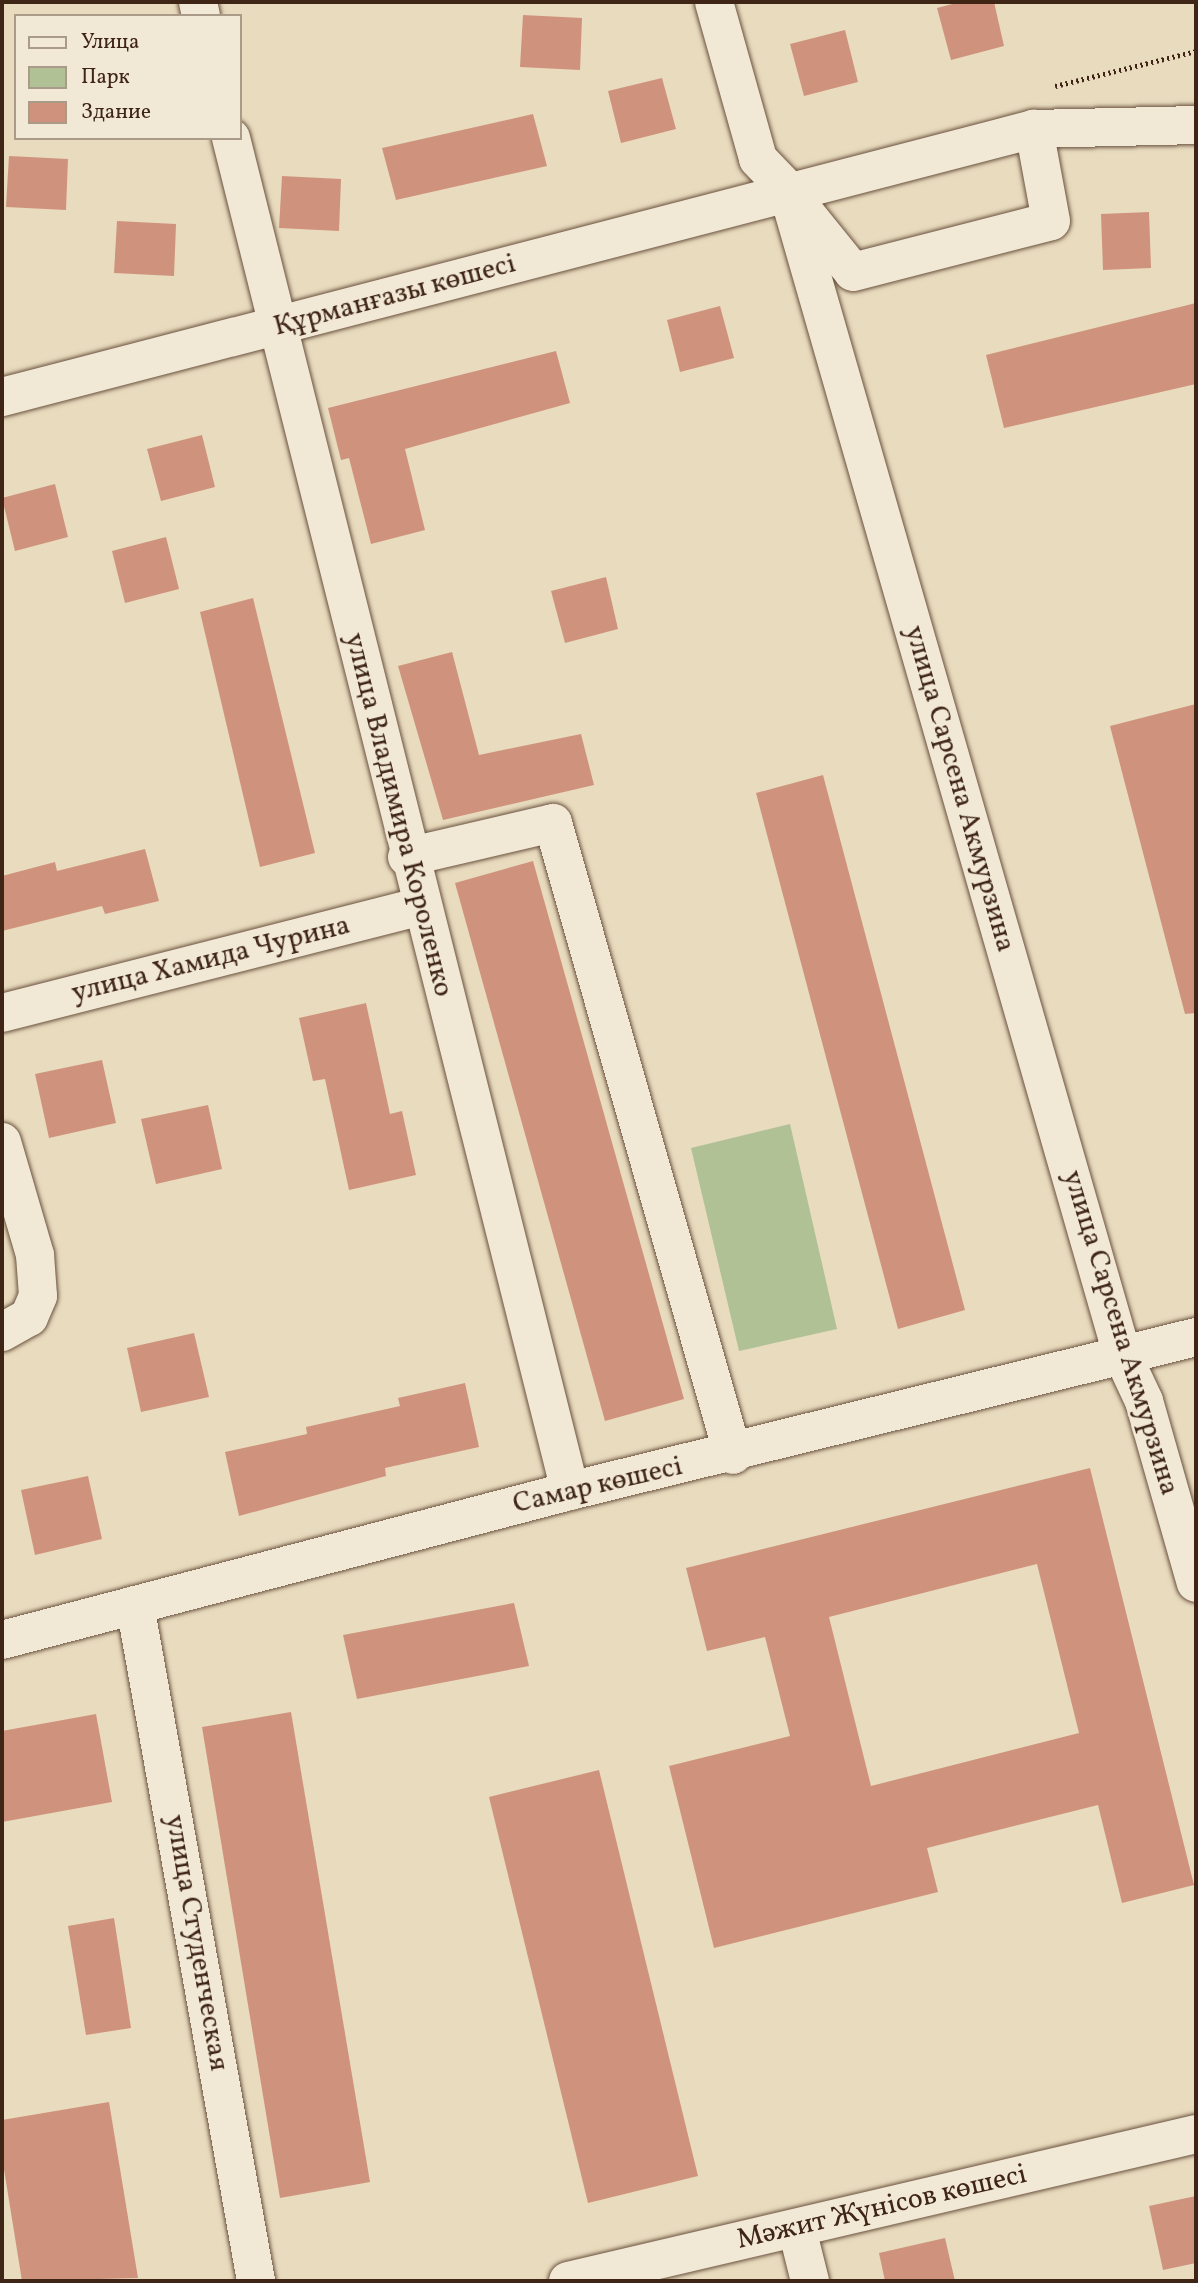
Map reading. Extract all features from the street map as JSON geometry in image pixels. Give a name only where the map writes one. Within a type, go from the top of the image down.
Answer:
[{"type":"street","name":"улица Сарсена Акмурзина","points":[[715,2],[758,159],[787,189],[1122,1354],[1144,1401],[1196,1583]]},
{"type":"street","name":"Құрманғазы көшесі","points":[[2,397],[278,328],[787,189],[1034,129],[1196,125]]},
{"type":"street","points":[[787,189],[853,272],[1051,221],[1034,129]]},
{"type":"street","name":"улица Владимира Короленко","points":[[231,140],[407,857],[570,1491]]},
{"type":"street","points":[[407,857],[553,823],[733,1455]]},
{"type":"street","name":"улица Хамида Чурина","points":[[2,1013],[421,906]]},
{"type":"street","points":[[2,1142],[35,1255],[38,1296],[29,1317],[2,1332]]},
{"type":"street","name":"Самар көшесі","points":[[2,1640],[570,1491],[733,1455],[1196,1337]]},
{"type":"street","name":"улица Студенческая","points":[[135,1605],[256,2281]]},
{"type":"street","name":"Мәжит Жүнісов көшесі","points":[[568,2281],[1196,2134]]},
{"type":"street","points":[[797,2229],[810,2281]]},
{"type":"green space","points":[[790,1124],[837,1329],[739,1351],[691,1148]]},
{"type":"building","points":[[960,2],[994,2],[1004,46],[951,60],[937,8]]},
{"type":"building","points":[[523,15],[582,18],[580,70],[520,67]]},
{"type":"building","points":[[845,30],[858,82],[804,96],[790,44]]},
{"type":"building","points":[[662,78],[676,129],[621,143],[608,91]]},
{"type":"building","points":[[533,114],[547,166],[396,200],[382,148]]},
{"type":"building","points":[[9,156],[68,159],[66,210],[6,207]]},
{"type":"building","points":[[282,176],[341,179],[339,231],[279,228]]},
{"type":"building","points":[[1149,212],[1151,268],[1103,270],[1101,214]]},
{"type":"building","points":[[117,221],[176,224],[174,276],[114,273]]},
{"type":"building","points":[[1196,303],[1196,384],[1004,428],[986,355]]},
{"type":"building","points":[[720,306],[734,358],[680,372],[667,320]]},
{"type":"building","points":[[556,351],[570,403],[405,449],[425,530],[371,544],[349,458],[341,460],[328,408]]},
{"type":"building","points":[[202,435],[215,487],[161,501],[147,449]]},
{"type":"building","points":[[55,484],[68,537],[15,551],[2,498]]},
{"type":"building","points":[[166,537],[179,589],[125,603],[112,551]]},
{"type":"building","points":[[606,577],[618,629],[565,643],[551,591]]},
{"type":"building","points":[[253,598],[315,853],[260,867],[200,612]]},
{"type":"building","points":[[452,652],[479,755],[581,734],[594,785],[443,820],[398,666]]},
{"type":"building","points":[[1196,704],[1196,1013],[1185,1014],[1110,726]]},
{"type":"building","points":[[823,775],[965,1310],[898,1329],[756,793]]},
{"type":"building","points":[[145,849],[159,901],[105,914],[102,906],[2,931],[2,876],[55,862],[57,871]]},
{"type":"building","points":[[533,861],[684,1399],[605,1421],[455,883]]},
{"type":"building","points":[[366,1003],[390,1114],[402,1111],[416,1175],[349,1190],[325,1079],[313,1081],[299,1018]]},
{"type":"building","points":[[102,1060],[116,1123],[49,1138],[35,1074]]},
{"type":"building","points":[[208,1105],[222,1169],[156,1184],[141,1119]]},
{"type":"building","points":[[194,1333],[209,1397],[141,1412],[127,1348]]},
{"type":"building","points":[[465,1383],[479,1447],[385,1468],[386,1476],[239,1516],[225,1452],[307,1434],[306,1427],[400,1406],[398,1398]]},
{"type":"building","points":[[1090,1468],[1194,1885],[1122,1903],[1098,1805],[927,1848],[938,1892],[714,1948],[669,1766],[790,1736],[765,1637],[707,1651],[686,1568]],"holes":[[[1037,1564],[1079,1733],[871,1786],[829,1617]]]},
{"type":"building","points":[[88,1476],[102,1539],[35,1555],[21,1490]]},
{"type":"building","points":[[514,1603],[529,1666],[357,1699],[343,1635]]},
{"type":"building","points":[[291,1712],[370,2182],[280,2198],[202,1727]]},
{"type":"building","points":[[96,1714],[112,1802],[2,1822],[2,1731]]},
{"type":"building","points":[[599,1770],[698,2176],[588,2203],[489,1797]]},
{"type":"building","points":[[114,1918],[131,2028],[86,2035],[68,1926]]},
{"type":"building","points":[[109,2102],[138,2278],[22,2281],[2,2157],[2,2120]]},
{"type":"building","points":[[1196,2196],[1196,2263],[1163,2270],[1149,2206]]},
{"type":"building","points":[[945,2238],[955,2281],[885,2281],[879,2253]]}]
